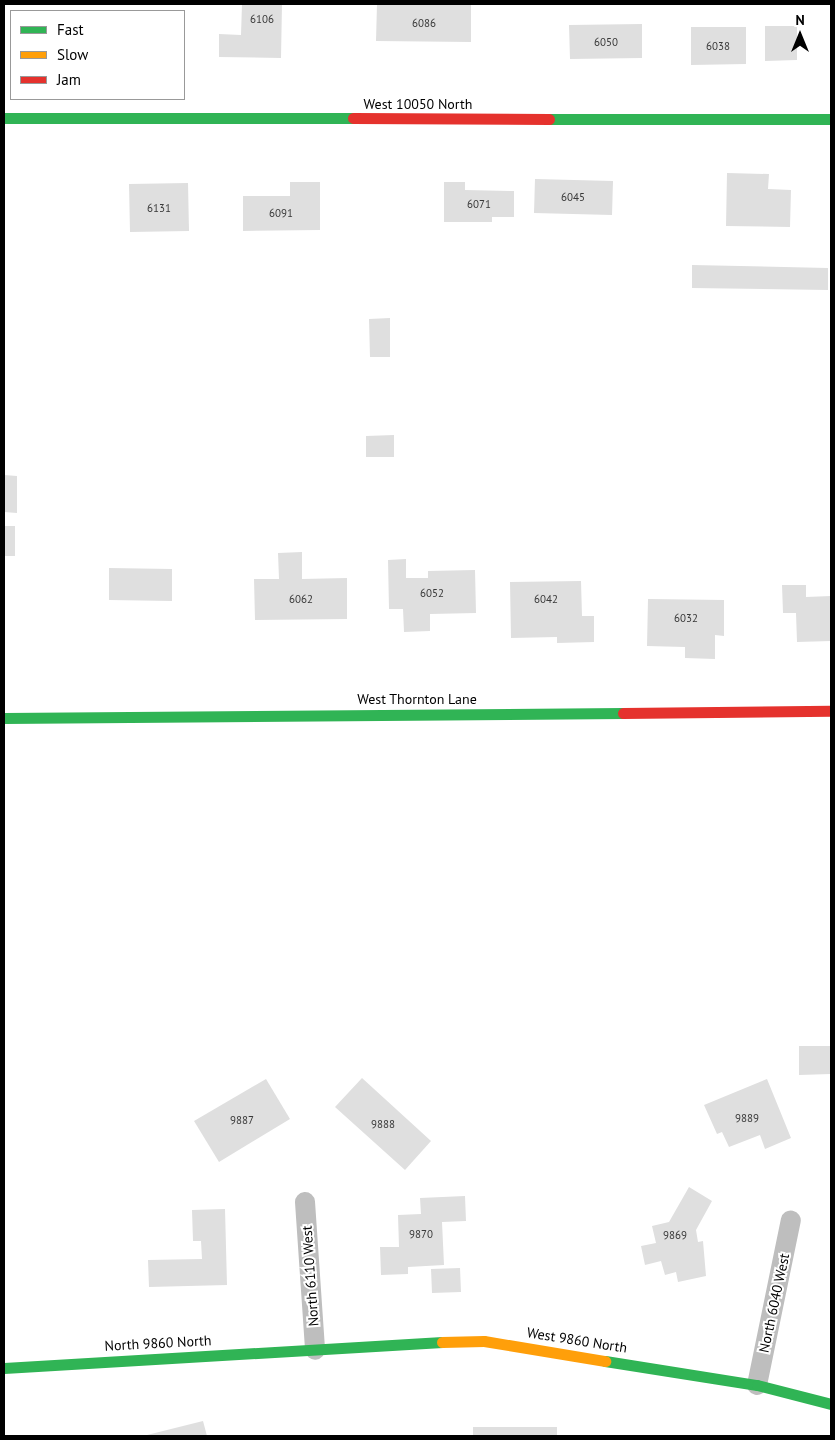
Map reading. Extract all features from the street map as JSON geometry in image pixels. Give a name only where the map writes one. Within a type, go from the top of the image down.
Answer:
[{"type":"street","name":"West 10050 North","points":[[4,118],[831,119]]},
{"type":"street","name":"West Thornton Lane","points":[[4,718],[831,711]]},
{"type":"street","name":"North 6110 West","points":[[305,1202],[315,1350]]},
{"type":"street","name":"North 6040 West","points":[[757,1385],[791,1220]]},
{"type":"street","name":"West 9860 North","points":[[315,1350],[401,1342],[484,1341],[757,1385],[831,1404]]},
{"type":"street","name":"North 9860 North","points":[[4,1368],[315,1350]]},
{"type":"building","points":[[242,4],[282,4],[281,58],[219,57],[219,34],[241,35]]},
{"type":"building","points":[[377,4],[471,4],[471,42],[376,41]]},
{"type":"building","points":[[642,24],[642,58],[570,59],[569,25]]},
{"type":"building","points":[[765,26],[797,26],[797,60],[765,61]]},
{"type":"building","points":[[691,27],[746,27],[746,64],[691,65]]},
{"type":"building","points":[[727,173],[769,174],[768,189],[791,190],[790,227],[726,226]]},
{"type":"building","points":[[535,179],[613,181],[612,215],[534,213]]},
{"type":"building","points":[[290,182],[320,182],[320,230],[243,231],[243,196],[290,196]]},
{"type":"building","points":[[444,182],[465,182],[465,190],[514,191],[514,217],[492,217],[492,222],[444,222]]},
{"type":"building","points":[[188,183],[189,231],[130,232],[129,184]]},
{"type":"building","points":[[692,265],[828,268],[828,290],[692,288]]},
{"type":"building","points":[[390,318],[390,357],[370,357],[369,319]]},
{"type":"building","points":[[394,435],[394,457],[366,457],[366,436]]},
{"type":"building","points":[[4,475],[17,476],[17,513],[4,512]]},
{"type":"building","points":[[4,526],[15,526],[15,556],[4,556]]},
{"type":"building","points":[[302,552],[302,579],[347,578],[347,619],[255,620],[254,579],[279,579],[278,553]]},
{"type":"building","points":[[406,559],[406,578],[428,578],[428,571],[475,570],[476,613],[430,614],[430,631],[404,632],[403,609],[389,609],[388,560]]},
{"type":"building","points":[[109,568],[172,569],[172,601],[109,600]]},
{"type":"building","points":[[581,581],[582,616],[594,616],[594,642],[557,643],[557,637],[511,638],[510,582]]},
{"type":"building","points":[[782,585],[806,585],[806,597],[831,596],[831,641],[797,642],[796,613],[783,613]]},
{"type":"building","points":[[648,599],[724,600],[724,636],[715,635],[715,659],[685,658],[685,647],[647,646]]},
{"type":"building","points":[[799,1046],[831,1046],[831,1074],[799,1075]]},
{"type":"building","points":[[362,1078],[431,1141],[405,1170],[335,1107]]},
{"type":"building","points":[[266,1079],[290,1119],[219,1162],[194,1121]]},
{"type":"building","points":[[767,1079],[791,1138],[765,1149],[760,1135],[729,1147],[722,1132],[717,1134],[704,1105]]},
{"type":"building","points":[[689,1187],[712,1201],[696,1230],[698,1242],[703,1241],[706,1276],[678,1282],[676,1272],[665,1275],[661,1261],[645,1265],[641,1246],[656,1243],[652,1226],[669,1222]]},
{"type":"building","points":[[465,1196],[466,1221],[442,1222],[444,1265],[408,1267],[408,1274],[381,1275],[380,1247],[399,1247],[398,1215],[421,1214],[420,1198]]},
{"type":"building","points":[[225,1209],[227,1285],[149,1287],[148,1260],[202,1259],[201,1241],[193,1241],[192,1210]]},
{"type":"building","points":[[460,1268],[461,1292],[432,1293],[431,1269]]},
{"type":"building","points":[[203,1421],[207,1436],[143,1436]]},
{"type":"building","points":[[473,1427],[557,1427],[557,1436],[473,1436]]},
{"type":"traffic: fast","points":[[4,118],[353,118]]},
{"type":"traffic: fast","points":[[549,119],[831,119]]},
{"type":"traffic: fast","points":[[4,718],[623,713]]},
{"type":"traffic: fast","points":[[4,1368],[442,1342]]},
{"type":"traffic: fast","points":[[605,1361],[757,1385],[831,1404]]},
{"type":"traffic: slow","points":[[442,1342],[484,1341],[605,1361]]},
{"type":"traffic: jam","points":[[353,118],[549,119]]},
{"type":"traffic: jam","points":[[623,713],[831,711]]}]
